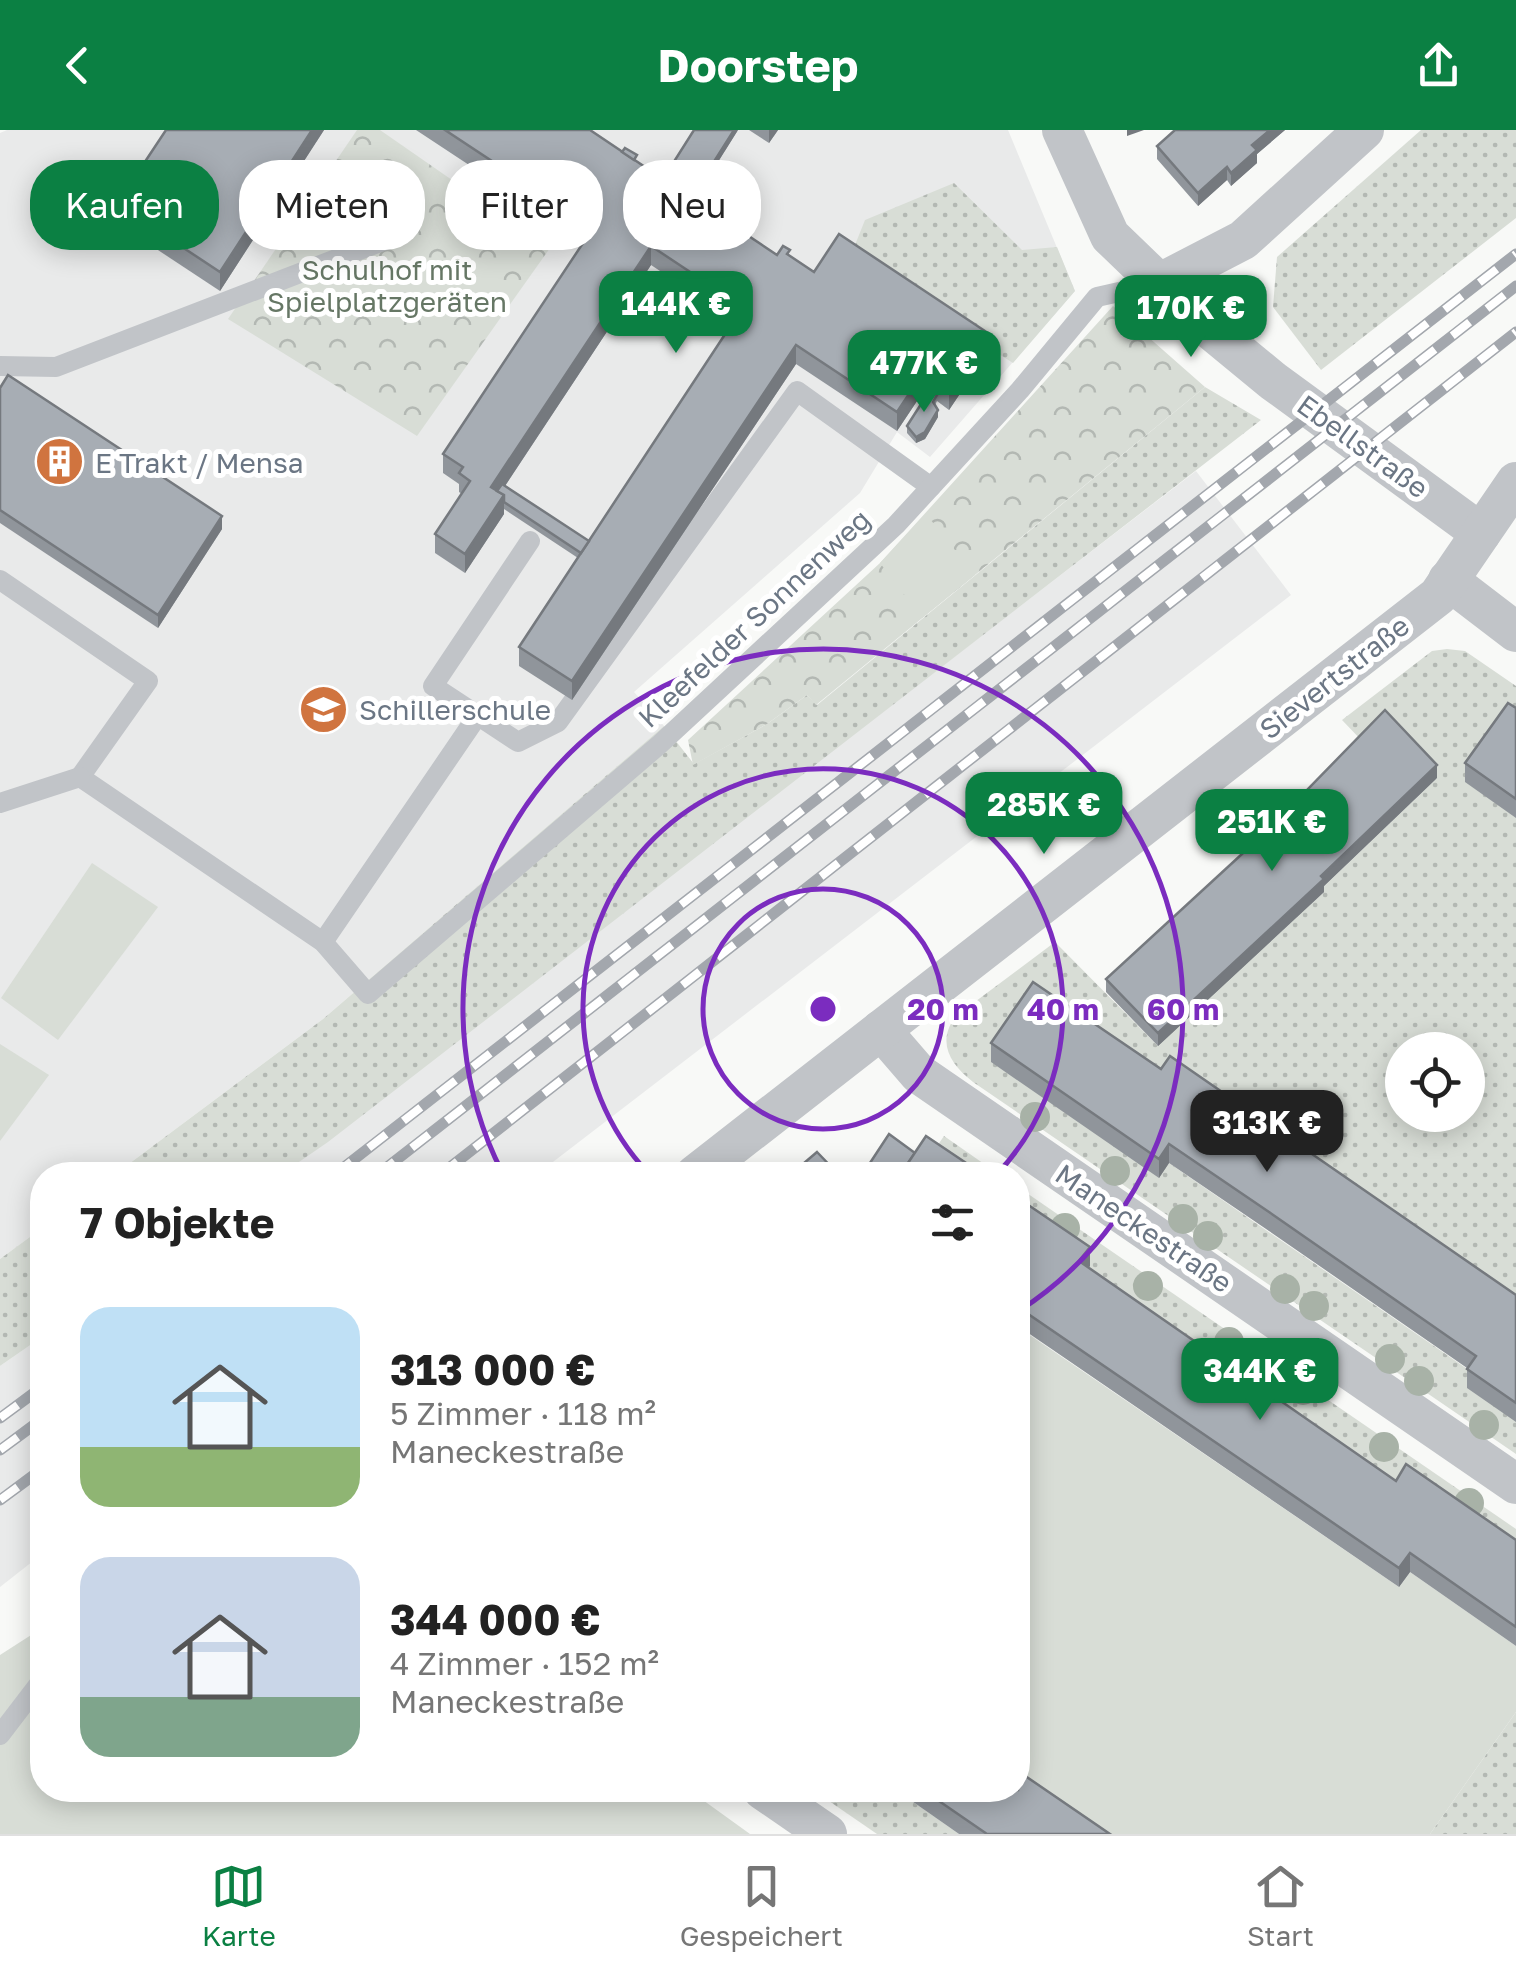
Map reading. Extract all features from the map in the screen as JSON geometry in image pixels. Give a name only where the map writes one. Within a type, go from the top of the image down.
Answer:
[{"type":"street","name":"Ebellstraße","points":[[1062,130],[1110,236],[1188,311],[1258,369],[1481,533]]},
{"type":"street","points":[[1162,282],[1242,240],[1364,130]]},
{"type":"street","name":"Sievertstraße","points":[[711,1162],[1438,596],[1481,533],[1512,497]]},
{"type":"street","points":[[1448,580],[1516,632]]},
{"type":"street","name":"Maneckestraße","points":[[880,1030],[918,1074],[1516,1484]]},
{"type":"street","points":[[780,1802],[827,1834]]},
{"type":"lane","points":[[0,366],[56,367],[359,250]]},
{"type":"lane","name":"Kleefelder Sonnenweg","points":[[323,942],[368,994],[660,744],[930,487],[1097,297],[1162,282]]},
{"type":"lane","points":[[530,541],[434,686],[518,742],[558,722],[797,391],[930,487]]},
{"type":"lane","points":[[0,580],[148,681],[80,776],[0,803]]},
{"type":"lane","points":[[80,776],[323,942],[478,715]]},
{"type":"lane","points":[[0,1735],[30,1696]]},
{"type":"shaded area","name":"Schillerschule","points":[[1008,130],[1075,291],[930,457],[897,432],[860,493],[634,692],[664,726],[323,1019],[131,1162],[30,1162],[30,1237],[0,1259],[0,133]]},
{"type":"shaded area","points":[[1196,471],[1291,595],[553,1162],[297,1162]]},
{"type":"shaded area","points":[[30,1345],[30,1563],[0,1587],[0,1366]]},
{"type":"green space","name":"Schulhof mit Spielplatzgeräten","points":[[357,130],[380,130],[423,160],[337,160]]},
{"type":"green space","points":[[1421,130],[1516,130],[1516,218],[1321,370],[1273,307],[1277,257]]},
{"type":"green space","name":"Schulhof mit Spielplatzgeräten","points":[[425,161],[445,175],[445,250],[549,250],[417,436],[228,319],[275,250],[425,250]]},
{"type":"green space","points":[[954,183],[1022,250],[1057,247],[1075,291],[1013,363],[849,260],[865,220]]},
{"type":"green space","points":[[1113,306],[1205,387],[816,705],[807,695],[767,724],[693,765],[688,740],[880,563]]},
{"type":"green space","points":[[1205,387],[1261,420],[299,1162],[131,1162],[323,1019],[664,726],[694,764],[767,724],[807,695],[817,705]]},
{"type":"green space","points":[[926,514],[975,575],[922,618],[880,563]]},
{"type":"green space","points":[[1432,651],[1465,651],[1516,686],[1516,1314],[1211,1104],[1158,1177],[1169,1163],[1476,1375],[1516,1421],[1516,1454],[973,1082],[948,1052],[947,1035],[956,1016],[1055,942],[1157,1045],[1323,893],[1321,889],[1437,778],[1364,743],[1342,720]]},
{"type":"green space","points":[[92,863],[158,907],[58,1040],[1,998]]},
{"type":"green space","points":[[0,1044],[49,1075],[0,1141]]},
{"type":"green space","points":[[944,1136],[981,1162],[935,1162],[929,1158]]},
{"type":"green space","points":[[1030,1195],[1516,1529],[1516,1559],[1396,1500],[1030,1226]]},
{"type":"green space","points":[[30,1237],[30,1345],[0,1366],[0,1259]]},
{"type":"green space","points":[[1030,1335],[1399,1587],[1410,1572],[1516,1646],[1516,1712],[1430,1834],[1085,1834],[1030,1795]]},
{"type":"green space","points":[[30,1636],[30,1802],[706,1802],[750,1834],[0,1834],[0,1655]]},
{"type":"green space","points":[[1516,1712],[1516,1834],[1430,1834]]},
{"type":"green space","points":[[830,1802],[913,1802],[959,1834],[877,1834]]},
{"type":"building","points":[[166,130],[312,130],[293,160],[239,160],[239,243],[220,272],[187,250],[219,250],[219,160],[146,160]]},
{"type":"building","points":[[445,130],[590,130],[635,160],[623,160],[623,250],[648,250],[491,487],[504,495],[465,554],[435,534],[470,481],[459,473],[463,467],[443,454],[578,250],[603,250],[603,160],[490,160]]},
{"type":"building","points":[[694,130],[734,130],[715,160],[675,160]]},
{"type":"building","points":[[1175,130],[1270,130],[1252,145],[1257,150],[1231,173],[1227,167],[1198,193],[1157,146]]},
{"type":"building","points":[[625,148],[637,155],[634,160],[622,152]]},
{"type":"building","points":[[839,234],[988,333],[949,391],[923,373],[897,412],[796,345],[572,681],[519,647],[743,307],[657,250],[761,250],[761,244],[777,255],[783,246],[790,250],[787,254],[814,272]]},
{"type":"building","name":"E Trakt / Mensa","points":[[8,375],[222,516],[158,615],[0,510],[0,388]]},
{"type":"building","points":[[930,390],[937,395],[933,402],[938,410],[925,432],[916,437],[907,426]]},
{"type":"building","points":[[502,484],[589,541],[581,553],[504,502],[504,495],[497,491]]},
{"type":"building","points":[[1508,703],[1516,708],[1516,799],[1465,763]]},
{"type":"building","points":[[1385,710],[1437,765],[1321,876],[1324,879],[1158,1033],[1106,979],[1267,831]]},
{"type":"building","points":[[1033,982],[1161,1069],[1170,1056],[1516,1295],[1516,1403],[1467,1369],[1476,1356],[1269,1212],[1169,1144],[1159,1159],[991,1043]]},
{"type":"building","points":[[889,1134],[915,1153],[909,1162],[871,1162]]},
{"type":"building","points":[[926,1136],[965,1162],[909,1162]]},
{"type":"building","points":[[817,1152],[827,1162],[805,1162]]},
{"type":"building","points":[[1030,1206],[1090,1247],[1079,1261],[1396,1481],[1406,1464],[1516,1540],[1516,1627],[1410,1553],[1399,1568],[1030,1315]]},
{"type":"building","points":[[1030,1779],[1110,1834],[987,1834],[940,1802],[1030,1802]]},
{"type":"railway","points":[[351,1162],[1516,254]]},
{"type":"railway","points":[[394,1162],[1516,286]]},
{"type":"railway","points":[[457,1162],[1516,332]]},
{"type":"railway","points":[[0,1418],[30,1396]]},
{"type":"railway","points":[[0,1450],[30,1428]]},
{"type":"railway","points":[[0,1500],[30,1478]]},
{"type":"place","name":"E Trakt / Mensa","points":[[60,462]]},
{"type":"place","name":"Schillerschule","points":[[324,709]]}]
